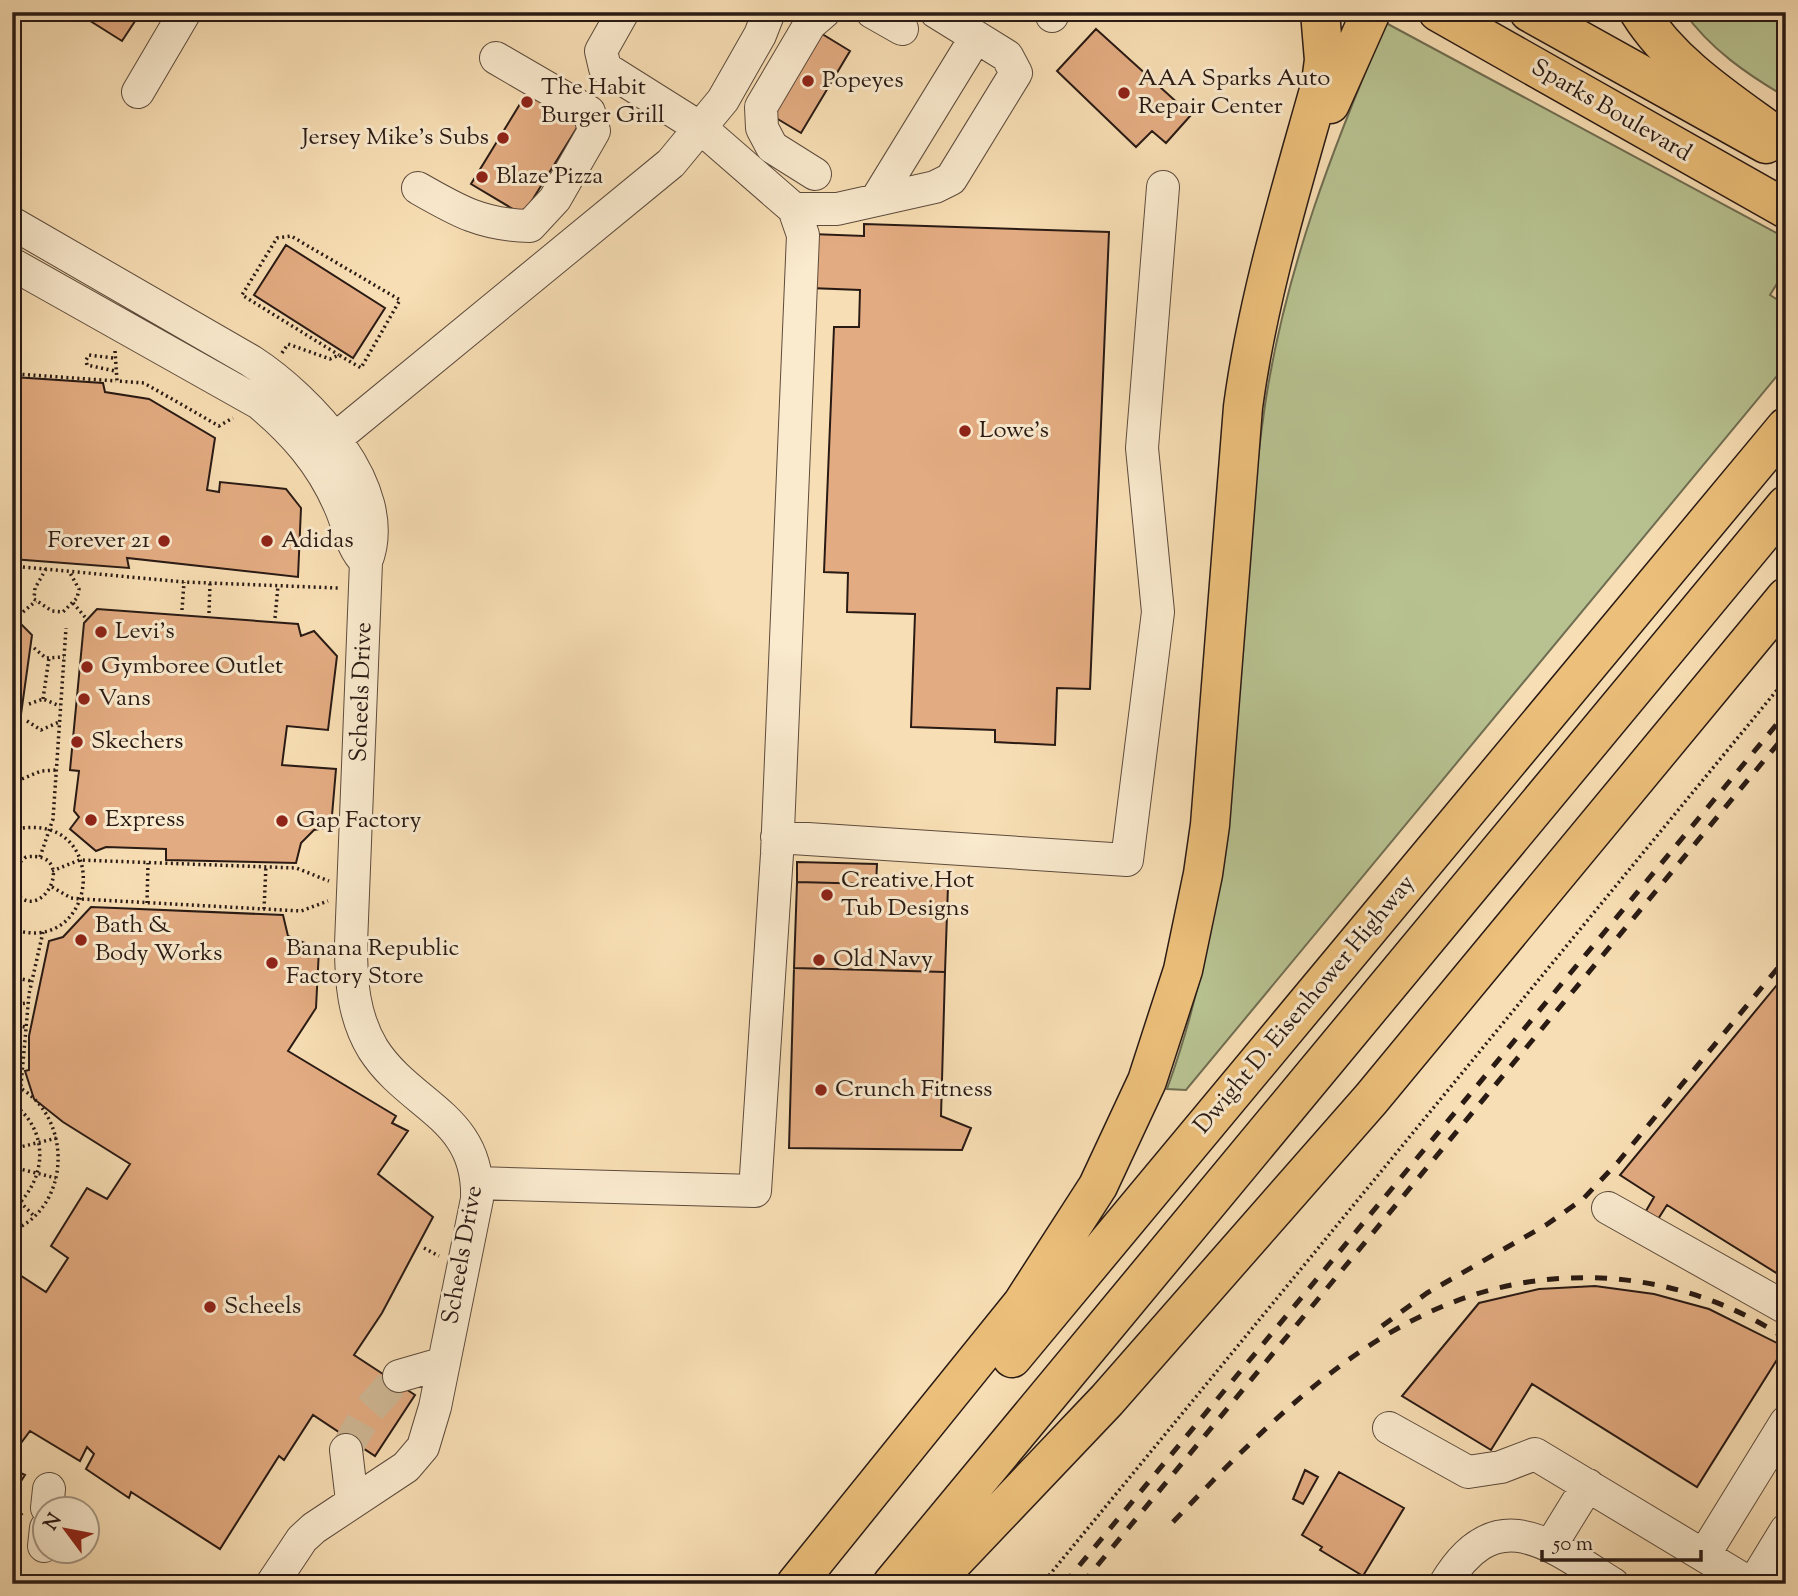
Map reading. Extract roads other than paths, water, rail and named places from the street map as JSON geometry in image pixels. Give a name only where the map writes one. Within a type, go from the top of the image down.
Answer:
[{"type":"main road","points":[[796,1584],[1023,1304],[1098,1185],[1147,1081],[1183,970],[1203,874],[1243,407],[1252,340],[1321,83],[1324,60],[1320,12]]},
{"type":"main road","points":[[1280,230],[1371,12]]},
{"type":"main road","name":"Sparks Boulevard","points":[[1438,12],[1786,209]]},
{"type":"main road","name":"Sparks Boulevard","points":[[1529,12],[1786,155]]},
{"type":"main road","points":[[1639,12],[1650,30],[1690,71],[1786,143]]},
{"type":"main road","points":[[1663,572],[1742,458],[1786,405]]},
{"type":"main road","name":"Dwight D. Eisenhower Highway","points":[[825,1584],[1786,426]]},
{"type":"main road","name":"Dwight D. Eisenhower Highway","points":[[892,1584],[1786,505]]},
{"type":"main road","points":[[932,1584],[1107,1400],[1363,1109],[1786,597]]},
{"type":"street","points":[[138,92],[185,12]]},
{"type":"street","points":[[477,1183],[755,1191],[777,837],[803,235],[794,209],[702,129],[605,68],[601,51],[623,12]]},
{"type":"street","points":[[325,448],[671,163],[702,129],[765,24],[788,12]]},
{"type":"street","points":[[815,174],[772,147],[762,128],[761,107],[810,24],[824,12]]},
{"type":"street","points":[[872,12],[902,29]]},
{"type":"street","points":[[794,209],[838,209],[935,187],[951,179],[999,106],[1016,73],[1014,64],[936,12]]},
{"type":"street","points":[[876,201],[976,37]]},
{"type":"street","points":[[418,188],[461,213],[499,225],[530,226],[555,199],[594,131],[589,112],[496,58]]},
{"type":"street","points":[[777,837],[1127,860],[1158,612],[1142,448],[1163,187]]},
{"type":"street","name":"Scheels Drive","points":[[12,223],[269,373],[307,405],[325,448]]},
{"type":"street","name":"Scheels Drive","points":[[12,264],[259,403],[291,430],[352,465],[368,511],[373,545],[366,562],[351,944],[354,1003],[365,1031],[384,1062],[440,1113],[465,1141],[477,1183],[444,1363],[423,1447],[406,1467],[352,1501],[302,1539],[272,1584]]},
{"type":"street","points":[[1608,1208],[1786,1308]]},
{"type":"street","points":[[399,1376],[444,1363]]},
{"type":"street","points":[[1708,1567],[1786,1422]]},
{"type":"street","points":[[1389,1427],[1468,1472],[1501,1467],[1535,1454],[1588,1485],[1708,1567],[1752,1584],[1786,1530]]},
{"type":"street","points":[[346,1450],[352,1501]]},
{"type":"street","points":[[1551,1545],[1588,1485]]},
{"type":"street","points":[[1446,1584],[1464,1557],[1480,1544],[1495,1537],[1515,1534],[1535,1537],[1551,1545],[1613,1584]]},
{"type":"tunnel","points":[[346,1450],[368,1411],[399,1376]]},
{"type":"railway","points":[[1064,1584],[1786,713]]},
{"type":"railway","points":[[1082,1584],[1786,734]]},
{"type":"railway","points":[[1382,1326],[1427,1293],[1546,1225],[1583,1199],[1618,1162],[1786,958]]},
{"type":"railway","points":[[1173,1522],[1264,1430],[1312,1388],[1362,1350],[1415,1319],[1472,1295],[1534,1281],[1601,1278],[1626,1280],[1674,1289],[1721,1304],[1786,1339]]},
{"type":"place","name":"Popeyes","points":[[808,81]]},
{"type":"place","name":"AAA Sparks Auto Repair Center","points":[[1124,93]]},
{"type":"place","name":"The Habit Burger Grill","points":[[527,102]]},
{"type":"place","name":"Jersey Mike's Subs","points":[[503,138]]},
{"type":"place","name":"Blaze Pizza","points":[[482,177]]},
{"type":"place","name":"Lowe's","points":[[965,431]]},
{"type":"place","name":"Forever 21","points":[[164,541]]},
{"type":"place","name":"Adidas","points":[[267,541]]},
{"type":"place","name":"Levi's","points":[[101,632]]},
{"type":"place","name":"Gymboree Outlet","points":[[87,667]]},
{"type":"place","name":"Vans","points":[[84,699]]},
{"type":"place","name":"Skechers","points":[[77,742]]},
{"type":"place","name":"Express","points":[[91,820]]},
{"type":"place","name":"Gap Factory","points":[[282,821]]},
{"type":"place","name":"Creative Hot Tub Designs","points":[[827,895]]},
{"type":"place","name":"Bath & Body Works","points":[[81,940]]},
{"type":"place","name":"Old Navy","points":[[819,960]]},
{"type":"place","name":"Banana Republic Factory Store","points":[[272,963]]},
{"type":"place","name":"Crunch Fitness","points":[[821,1090]]},
{"type":"place","name":"Scheels","points":[[210,1307]]}]
